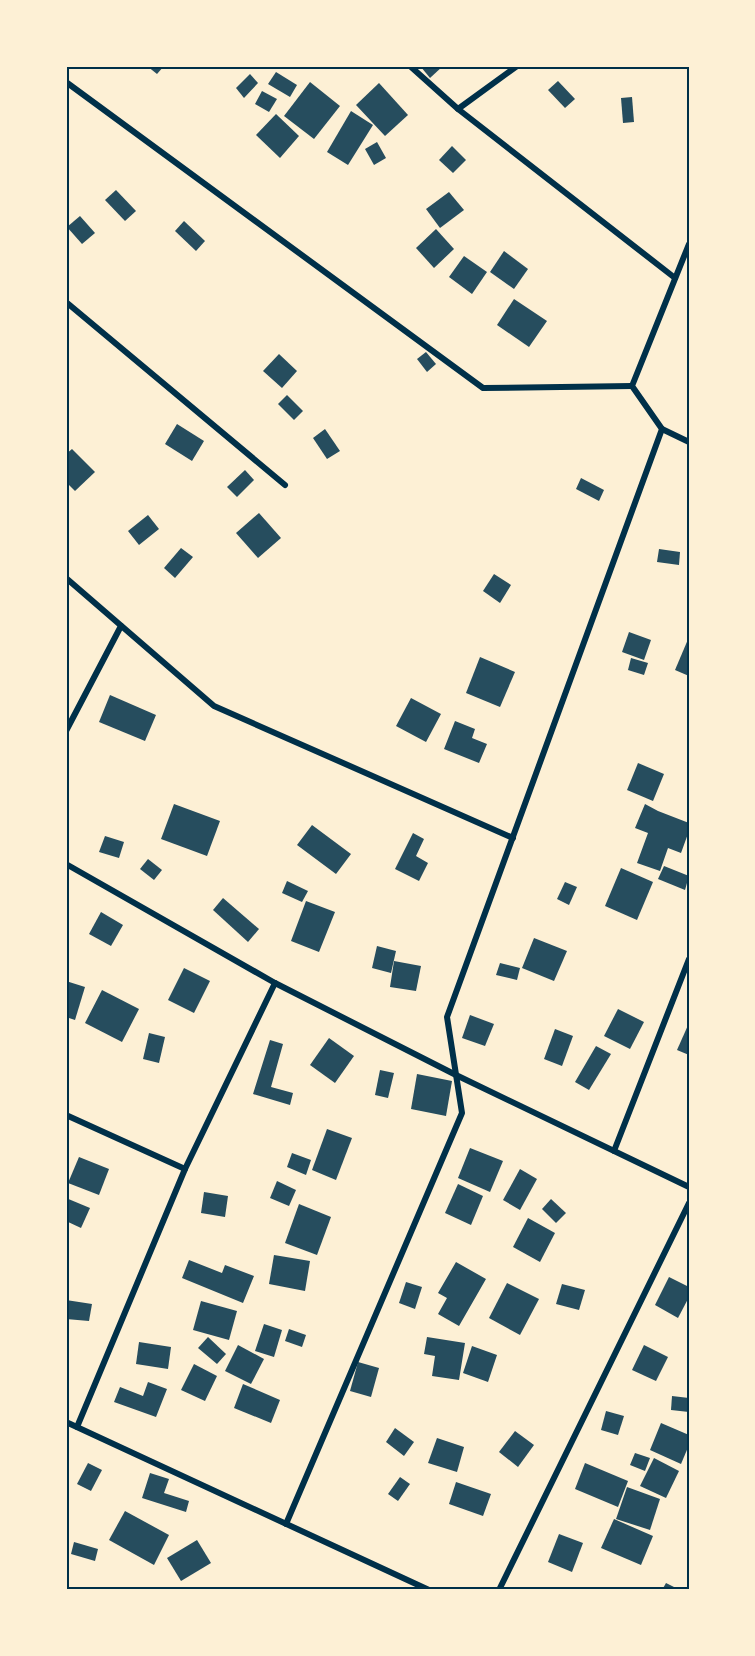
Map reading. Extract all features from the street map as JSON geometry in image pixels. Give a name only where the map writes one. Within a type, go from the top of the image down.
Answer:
[{"type":"street","points":[[410,66],[458,109],[675,278]]},
{"type":"street","points":[[458,109],[517,66]]},
{"type":"street","points":[[66,82],[483,388],[632,386]]},
{"type":"street","points":[[632,386],[689,244]]},
{"type":"street","points":[[66,302],[285,485]]},
{"type":"street","points":[[632,386],[662,429],[689,442]]},
{"type":"street","points":[[286,1524],[462,1113],[447,1017],[662,429]]},
{"type":"street","points":[[66,578],[214,706],[513,838]]},
{"type":"street","points":[[66,731],[121,626]]},
{"type":"street","points":[[66,864],[276,983],[456,1075],[689,1187]]},
{"type":"street","points":[[614,1151],[689,959]]},
{"type":"street","points":[[77,1427],[185,1169],[276,983]]},
{"type":"street","points":[[66,1115],[185,1169]]},
{"type":"street","points":[[499,1590],[689,1203]]},
{"type":"street","points":[[66,1422],[429,1590]]},
{"type":"building","points":[[147,66],[164,66],[157,74]]},
{"type":"building","points":[[443,66],[430,78],[421,67]]},
{"type":"building","points":[[276,72],[297,85],[290,97],[268,84]]},
{"type":"building","points":[[250,74],[258,83],[244,98],[236,88]]},
{"type":"building","points":[[558,81],[575,99],[565,108],[548,90]]},
{"type":"building","points":[[310,82],[340,106],[314,139],[284,116]]},
{"type":"building","points":[[379,83],[408,115],[385,136],[356,105]]},
{"type":"building","points":[[262,91],[277,99],[269,112],[255,104]]},
{"type":"building","points":[[632,97],[634,122],[623,123],[621,98]]},
{"type":"building","points":[[351,111],[373,125],[348,165],[327,152]]},
{"type":"building","points":[[276,114],[299,136],[280,158],[256,135]]},
{"type":"building","points":[[377,142],[386,158],[374,165],[365,149]]},
{"type":"building","points":[[452,146],[466,160],[453,173],[439,160]]},
{"type":"building","points":[[116,190],[136,211],[125,221],[105,200]]},
{"type":"building","points":[[449,192],[464,210],[440,228],[426,209]]},
{"type":"building","points":[[80,216],[95,233],[82,244],[67,227]]},
{"type":"building","points":[[184,221],[205,241],[196,251],[175,231]]},
{"type":"building","points":[[436,229],[454,249],[434,268],[416,248]]},
{"type":"building","points":[[504,251],[528,269],[514,289],[490,272]]},
{"type":"building","points":[[464,256],[487,272],[472,294],[449,277]]},
{"type":"building","points":[[514,299],[547,321],[529,347],[497,325]]},
{"type":"building","points":[[426,352],[436,364],[427,372],[417,359]]},
{"type":"building","points":[[279,354],[297,371],[282,388],[263,371]]},
{"type":"building","points":[[287,395],[303,411],[294,420],[278,404]]},
{"type":"building","points":[[177,424],[204,441],[192,461],[165,444]]},
{"type":"building","points":[[325,429],[340,451],[327,459],[313,438]]},
{"type":"building","points":[[72,449],[95,472],[75,491],[66,482],[66,454]]},
{"type":"building","points":[[245,470],[254,480],[237,497],[227,487]]},
{"type":"building","points":[[581,478],[604,490],[599,501],[576,489]]},
{"type":"building","points":[[259,513],[281,538],[258,558],[236,533]]},
{"type":"building","points":[[148,515],[159,529],[139,545],[128,531]]},
{"type":"building","points":[[181,548],[193,557],[175,578],[164,568]]},
{"type":"building","points":[[659,549],[680,552],[679,565],[657,562]]},
{"type":"building","points":[[494,574],[511,585],[500,603],[483,591]]},
{"type":"building","points":[[629,632],[651,640],[644,660],[622,652]]},
{"type":"building","points":[[689,637],[689,676],[675,670]]},
{"type":"building","points":[[480,657],[515,672],[500,707],[466,693]]},
{"type":"building","points":[[631,658],[648,663],[644,675],[628,670]]},
{"type":"building","points":[[110,695],[156,715],[145,741],[99,722]]},
{"type":"building","points":[[411,698],[441,714],[426,742],[396,726]]},
{"type":"building","points":[[455,721],[475,729],[472,738],[487,744],[479,763],[444,749]]},
{"type":"building","points":[[638,763],[664,774],[653,801],[627,790]]},
{"type":"building","points":[[174,804],[220,821],[207,856],[161,839]]},
{"type":"building","points":[[645,804],[689,823],[689,831],[681,853],[668,848],[660,871],[637,863],[648,833],[635,828]]},
{"type":"building","points":[[312,825],[351,854],[336,874],[297,845]]},
{"type":"building","points":[[413,833],[424,839],[416,856],[428,863],[419,881],[395,869]]},
{"type":"building","points":[[105,836],[124,842],[119,858],[99,852]]},
{"type":"building","points":[[148,859],[162,870],[154,880],[140,869]]},
{"type":"building","points":[[664,866],[689,876],[685,890],[658,879]]},
{"type":"building","points":[[621,868],[653,882],[637,920],[605,906]]},
{"type":"building","points":[[287,881],[308,891],[302,902],[282,893]]},
{"type":"building","points":[[565,882],[577,887],[569,905],[557,899]]},
{"type":"building","points":[[223,898],[259,929],[248,942],[213,910]]},
{"type":"building","points":[[306,901],[335,912],[319,952],[291,941]]},
{"type":"building","points":[[101,912],[123,925],[111,946],[89,934]]},
{"type":"building","points":[[534,938],[567,951],[554,981],[522,968]]},
{"type":"building","points":[[377,946],[396,951],[391,973],[372,968]]},
{"type":"building","points":[[394,961],[421,966],[416,991],[390,987]]},
{"type":"building","points":[[500,963],[520,968],[517,980],[496,975]]},
{"type":"building","points":[[184,968],[210,981],[194,1013],[168,1000]]},
{"type":"building","points":[[66,981],[85,987],[75,1020],[66,1017]]},
{"type":"building","points":[[102,990],[139,1009],[122,1042],[85,1023]]},
{"type":"building","points":[[618,1009],[644,1022],[630,1049],[604,1036]]},
{"type":"building","points":[[470,1015],[494,1024],[485,1046],[462,1038]]},
{"type":"building","points":[[689,1023],[689,1055],[677,1050]]},
{"type":"building","points":[[555,1029],[573,1036],[562,1066],[544,1059]]},
{"type":"building","points":[[149,1033],[165,1037],[159,1063],[143,1059]]},
{"type":"building","points":[[329,1038],[354,1056],[335,1083],[310,1065]]},
{"type":"building","points":[[270,1040],[283,1044],[271,1087],[293,1093],[290,1105],[253,1094]]},
{"type":"building","points":[[596,1046],[611,1054],[589,1090],[575,1082]]},
{"type":"building","points":[[380,1070],[394,1073],[388,1098],[375,1095]]},
{"type":"building","points":[[417,1074],[452,1081],[446,1116],[411,1109]]},
{"type":"building","points":[[327,1129],[352,1138],[336,1180],[312,1170]]},
{"type":"building","points":[[470,1148],[503,1161],[490,1192],[458,1178]]},
{"type":"building","points":[[292,1153],[311,1160],[306,1175],[287,1167]]},
{"type":"building","points":[[79,1157],[109,1169],[99,1195],[68,1183]]},
{"type":"building","points":[[520,1169],[537,1179],[520,1210],[503,1200]]},
{"type":"building","points":[[277,1181],[296,1190],[289,1206],[270,1198]]},
{"type":"building","points":[[458,1184],[483,1196],[471,1225],[445,1213]]},
{"type":"building","points":[[204,1192],[228,1196],[225,1217],[201,1213]]},
{"type":"building","points":[[66,1198],[90,1208],[81,1228],[66,1221]]},
{"type":"building","points":[[551,1199],[566,1213],[556,1223],[542,1209]]},
{"type":"building","points":[[299,1204],[331,1217],[317,1255],[285,1243]]},
{"type":"building","points":[[528,1218],[555,1233],[540,1262],[513,1247]]},
{"type":"building","points":[[274,1255],[310,1261],[305,1291],[269,1284]]},
{"type":"building","points":[[189,1260],[222,1273],[225,1265],[254,1276],[243,1303],[182,1278]]},
{"type":"building","points":[[456,1262],[486,1279],[459,1326],[438,1314],[447,1298],[438,1293]]},
{"type":"building","points":[[669,1277],[689,1287],[689,1297],[678,1318],[655,1305]]},
{"type":"building","points":[[406,1282],[422,1287],[415,1309],[399,1303]]},
{"type":"building","points":[[507,1283],[539,1299],[520,1335],[489,1318]]},
{"type":"building","points":[[562,1284],[585,1290],[579,1310],[556,1304]]},
{"type":"building","points":[[66,1300],[92,1304],[89,1321],[66,1319]]},
{"type":"building","points":[[201,1301],[237,1311],[229,1340],[193,1330]]},
{"type":"building","points":[[264,1324],[282,1330],[274,1357],[255,1351]]},
{"type":"building","points":[[289,1329],[306,1335],[302,1347],[285,1341]]},
{"type":"building","points":[[208,1337],[226,1354],[217,1364],[198,1348]]},
{"type":"building","points":[[427,1337],[465,1343],[459,1380],[432,1376],[435,1356],[424,1354]]},
{"type":"building","points":[[139,1342],[171,1347],[168,1369],[136,1364]]},
{"type":"building","points":[[238,1345],[264,1359],[251,1384],[225,1371]]},
{"type":"building","points":[[644,1345],[668,1357],[656,1381],[632,1370]]},
{"type":"building","points":[[472,1346],[497,1355],[488,1382],[463,1373]]},
{"type":"building","points":[[358,1362],[379,1368],[371,1397],[350,1391]]},
{"type":"building","points":[[194,1364],[217,1376],[205,1401],[181,1390]]},
{"type":"building","points":[[148,1382],[167,1389],[156,1417],[114,1402],[120,1387],[143,1396]]},
{"type":"building","points":[[243,1384],[280,1400],[271,1423],[234,1408]]},
{"type":"building","points":[[672,1396],[689,1398],[689,1412],[671,1410]]},
{"type":"building","points":[[606,1411],[624,1416],[618,1435],[601,1430]]},
{"type":"building","points":[[661,1423],[689,1435],[689,1445],[681,1464],[650,1450]]},
{"type":"building","points":[[395,1428],[414,1442],[404,1456],[386,1442]]},
{"type":"building","points":[[515,1431],[534,1445],[518,1467],[499,1452]]},
{"type":"building","points":[[437,1438],[464,1447],[457,1472],[428,1463]]},
{"type":"building","points":[[635,1453],[650,1458],[645,1471],[630,1465]]},
{"type":"building","points":[[654,1458],[679,1471],[666,1498],[640,1486]]},
{"type":"building","points":[[88,1463],[102,1470],[91,1491],[77,1484]]},
{"type":"building","points":[[585,1463],[628,1481],[618,1507],[575,1489]]},
{"type":"building","points":[[150,1473],[169,1479],[164,1493],[189,1501],[186,1512],[142,1498]]},
{"type":"building","points":[[400,1477],[410,1484],[398,1501],[388,1494]]},
{"type":"building","points":[[456,1482],[491,1494],[483,1516],[449,1504]]},
{"type":"building","points":[[627,1487],[660,1499],[650,1530],[616,1519]]},
{"type":"building","points":[[125,1511],[169,1535],[154,1565],[109,1540]]},
{"type":"building","points":[[614,1519],[653,1536],[641,1565],[601,1548]]},
{"type":"building","points":[[559,1534],[583,1543],[572,1572],[548,1562]]},
{"type":"building","points":[[197,1540],[211,1563],[181,1581],[167,1558]]},
{"type":"building","points":[[74,1542],[98,1549],[95,1561],[71,1554]]},
{"type":"building","points":[[666,1583],[680,1590],[662,1590]]}]
